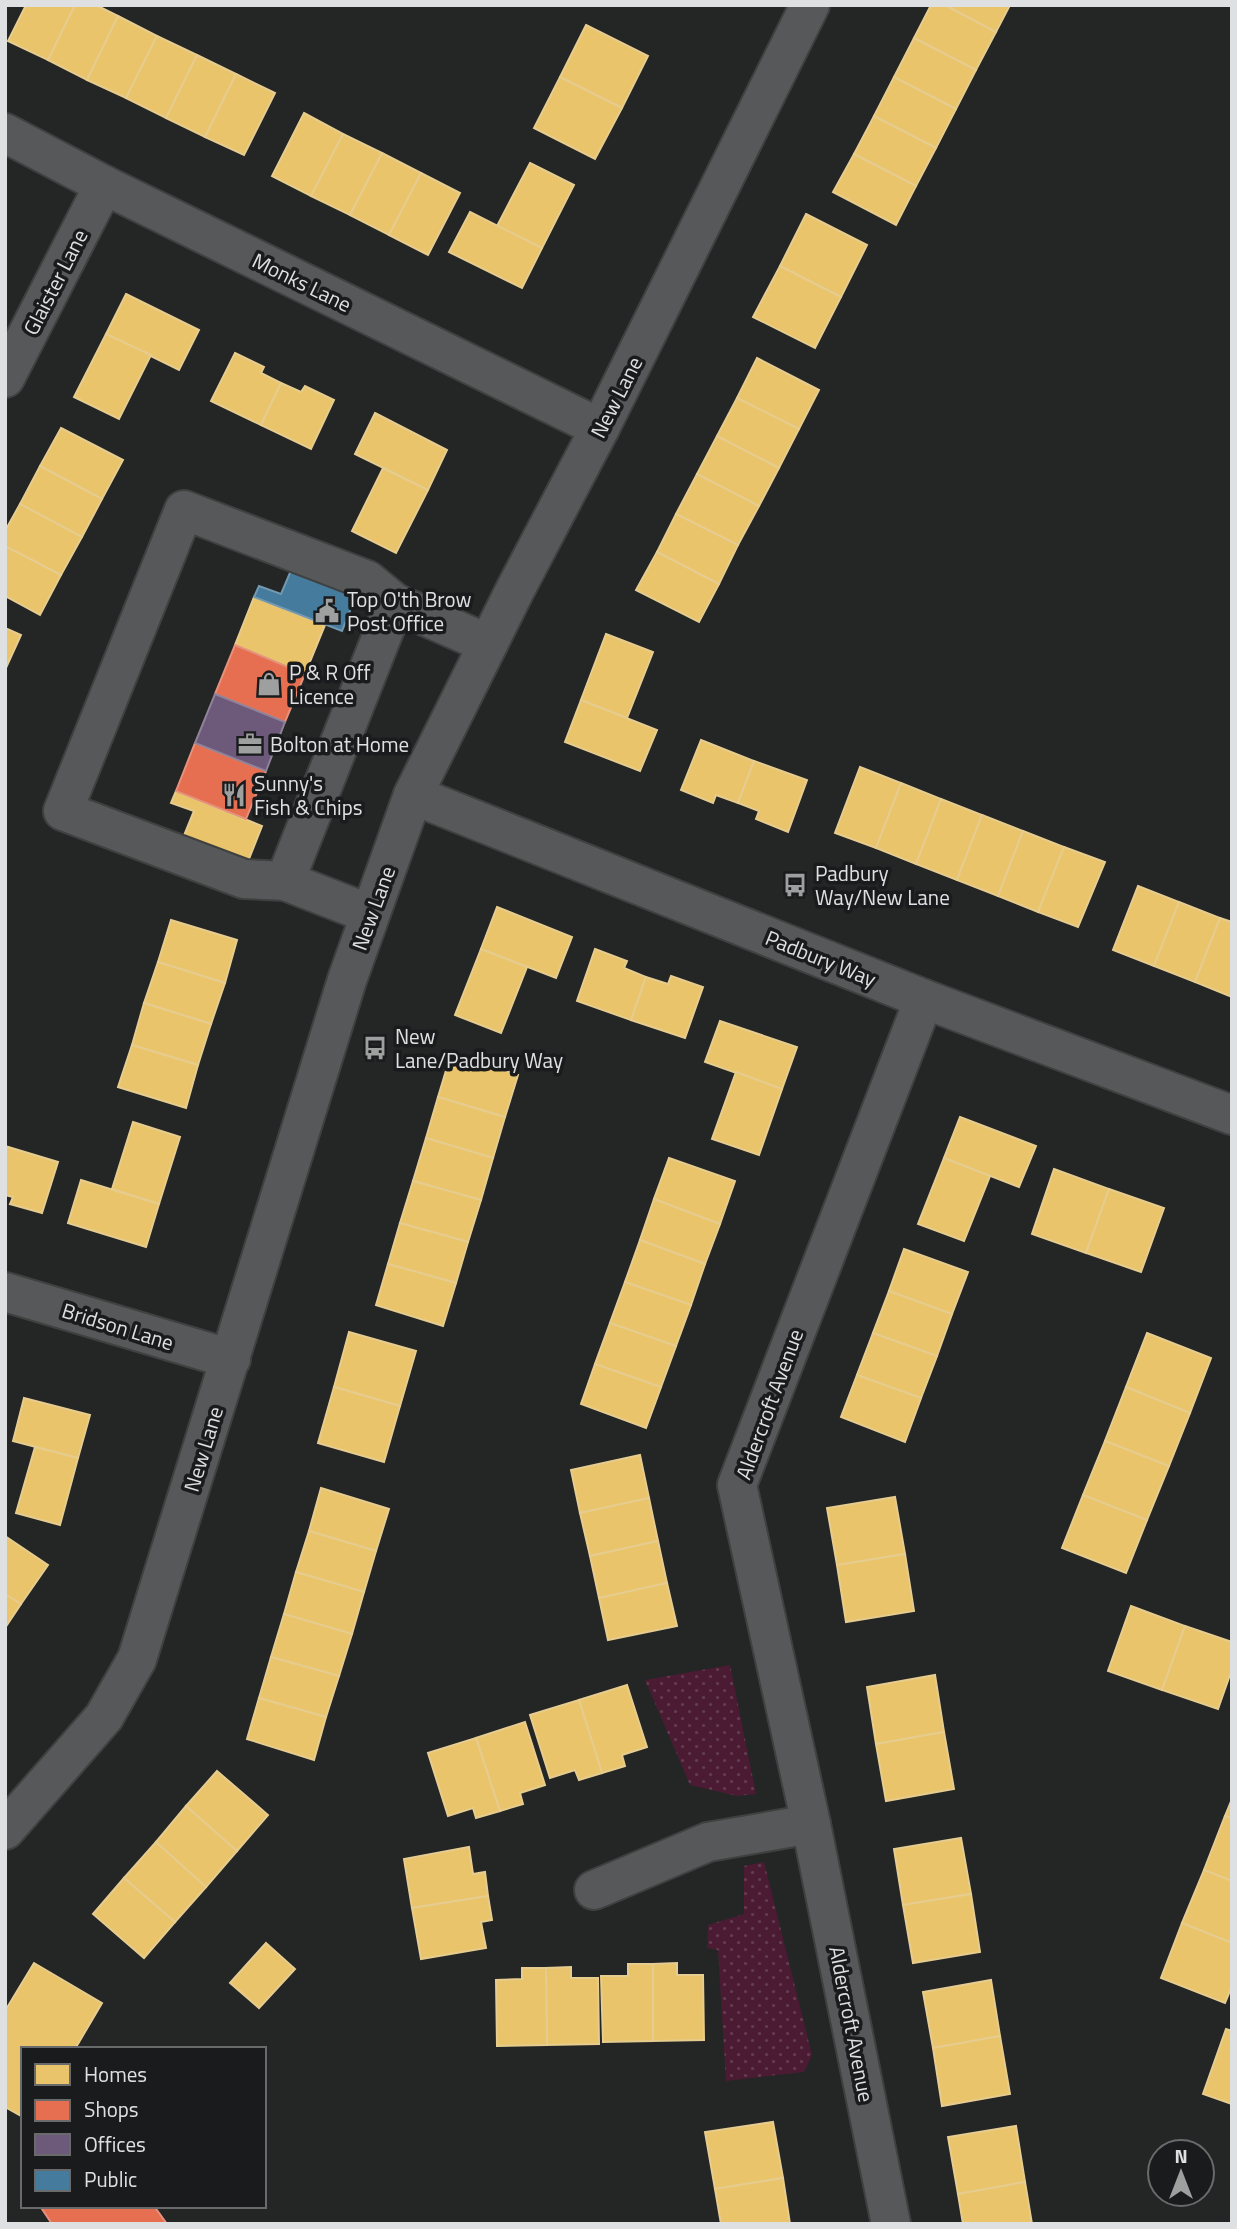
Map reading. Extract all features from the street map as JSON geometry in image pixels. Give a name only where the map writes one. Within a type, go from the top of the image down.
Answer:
[{"type":"street","name":"New Lane","points":[[5,1830],[104,1717],[137,1658],[347,980],[413,795],[600,428],[810,5]]},
{"type":"street","name":"Monks Lane","points":[[5,133],[104,185],[600,428]]},
{"type":"street","name":"Glaister Lane","points":[[5,379],[104,185]]},
{"type":"street","points":[[370,914],[285,881],[244,879],[63,811],[184,510],[367,580],[395,603],[488,644]]},
{"type":"street","points":[[285,881],[395,603]]},
{"type":"street","name":"Padbury Way","points":[[413,795],[924,999],[1225,1110],[1232,1115]]},
{"type":"street","name":"Aldercroft Avenue","points":[[891,2224],[811,1824],[737,1485],[924,999]]},
{"type":"street","name":"Bridson Lane","points":[[5,1292],[231,1359]]},
{"type":"street","points":[[594,1890],[708,1842],[811,1824]]},
{"type":"shaded area","points":[[730,1665],[756,1794],[737,1796],[690,1785],[645,1680]]},
{"type":"shaded area","points":[[764,1862],[812,2055],[804,2072],[726,2081],[718,1950],[707,1948],[708,1925],[744,1914],[744,1866]]},
{"type":"building: Homes","points":[[26,5],[75,5],[48,60],[8,41]]},
{"type":"building: Homes","points":[[75,5],[96,5],[118,16],[87,80],[48,60]]},
{"type":"building: Homes","points":[[931,5],[945,5],[996,32],[976,70],[914,38]]},
{"type":"building: Homes","points":[[945,5],[1010,5],[996,32]]},
{"type":"building: Homes","points":[[118,16],[157,36],[126,98],[87,80]]},
{"type":"building: Homes","points":[[586,25],[648,56],[622,108],[560,77]]},
{"type":"building: Homes","points":[[157,36],[197,55],[166,118],[126,98]]},
{"type":"building: Homes","points":[[914,38],[976,70],[956,109],[894,77]]},
{"type":"building: Homes","points":[[197,55],[236,74],[205,137],[166,118]]},
{"type":"building: Homes","points":[[236,74],[275,93],[244,155],[205,137]]},
{"type":"building: Homes","points":[[560,77],[622,108],[595,159],[534,128]]},
{"type":"building: Homes","points":[[894,77],[956,109],[936,148],[874,116]]},
{"type":"building: Homes","points":[[304,113],[343,134],[311,196],[272,176]]},
{"type":"building: Homes","points":[[874,116],[936,148],[916,186],[854,154]]},
{"type":"building: Homes","points":[[343,134],[382,153],[350,215],[311,196]]},
{"type":"building: Homes","points":[[382,153],[421,173],[389,235],[350,215]]},
{"type":"building: Homes","points":[[854,154],[916,186],[896,225],[833,192]]},
{"type":"building: Homes","points":[[530,163],[574,185],[542,248],[497,226]]},
{"type":"building: Homes","points":[[421,173],[460,193],[428,255],[389,235]]},
{"type":"building: Homes","points":[[470,212],[542,248],[522,288],[449,252]]},
{"type":"building: Homes","points":[[806,214],[867,245],[841,297],[780,266]]},
{"type":"building: Homes","points":[[780,266],[841,297],[815,348],[753,317]]},
{"type":"building: Homes","points":[[126,294],[199,330],[179,370],[106,334]]},
{"type":"building: Homes","points":[[106,334],[151,355],[119,419],[74,397]]},
{"type":"building: Homes","points":[[235,353],[264,367],[261,373],[281,383],[261,425],[211,401]]},
{"type":"building: Homes","points":[[757,358],[819,390],[799,429],[737,398]]},
{"type":"building: Homes","points":[[281,383],[301,392],[305,386],[334,400],[311,449],[261,425]]},
{"type":"building: Homes","points":[[737,398],[799,429],[779,468],[717,436]]},
{"type":"building: Homes","points":[[375,413],[447,450],[428,490],[355,454]]},
{"type":"building: Homes","points":[[61,428],[123,460],[102,499],[40,466]]},
{"type":"building: Homes","points":[[717,436],[779,468],[759,506],[697,474]]},
{"type":"building: Homes","points":[[40,466],[102,499],[82,537],[20,504]]},
{"type":"building: Homes","points":[[383,468],[428,490],[396,553],[352,531]]},
{"type":"building: Homes","points":[[697,474],[759,506],[738,545],[676,514]]},
{"type":"building: Homes","points":[[20,504],[82,537],[61,575],[5,546],[5,531]]},
{"type":"building: Homes","points":[[676,514],[738,545],[719,584],[657,552]]},
{"type":"building: Homes","points":[[5,546],[61,575],[40,615],[5,596]]},
{"type":"building: Homes","points":[[657,552],[719,584],[699,622],[636,590]]},
{"type":"building: Homes","points":[[254,597],[325,625],[305,674],[235,645]]},
{"type":"building: Homes","points":[[5,628],[21,635],[5,670]]},
{"type":"building: Homes","points":[[606,634],[653,652],[627,718],[581,700]]},
{"type":"building: Homes","points":[[581,700],[657,730],[640,771],[565,742]]},
{"type":"building: Homes","points":[[701,740],[754,761],[738,803],[716,795],[713,803],[681,790]]},
{"type":"building: Homes","points":[[754,761],[807,780],[788,832],[756,819],[759,811],[738,803]]},
{"type":"building: Homes","points":[[860,767],[901,783],[876,848],[835,833]]},
{"type":"building: Homes","points":[[901,783],[941,799],[916,864],[876,848]]},
{"type":"building: Homes","points":[[176,791],[262,826],[247,864],[183,838],[194,811],[171,803]]},
{"type":"building: Homes","points":[[941,799],[982,815],[957,880],[916,864]]},
{"type":"building: Homes","points":[[982,815],[1023,831],[998,896],[957,880]]},
{"type":"building: Homes","points":[[1023,831],[1064,847],[1038,912],[998,896]]},
{"type":"building: Homes","points":[[1064,847],[1105,862],[1078,927],[1038,912]]},
{"type":"building: Homes","points":[[1138,886],[1179,902],[1154,966],[1113,950]]},
{"type":"building: Homes","points":[[1179,902],[1220,918],[1195,982],[1154,966]]},
{"type":"building: Homes","points":[[497,907],[572,937],[556,978],[481,949]]},
{"type":"building: Homes","points":[[1220,918],[1232,922],[1232,997],[1195,982]]},
{"type":"building: Homes","points":[[171,920],[237,940],[225,983],[158,962]]},
{"type":"building: Homes","points":[[481,949],[527,967],[501,1033],[455,1015]]},
{"type":"building: Homes","points":[[595,949],[627,961],[624,968],[646,977],[631,1020],[577,1001]]},
{"type":"building: Homes","points":[[158,962],[225,983],[211,1024],[144,1003]]},
{"type":"building: Homes","points":[[671,976],[703,987],[685,1038],[631,1020],[646,977],[668,984]]},
{"type":"building: Homes","points":[[144,1003],[211,1024],[198,1065],[132,1045]]},
{"type":"building: Homes","points":[[720,1021],[797,1047],[782,1089],[705,1062]]},
{"type":"building: Homes","points":[[132,1045],[198,1065],[186,1108],[118,1087]]},
{"type":"building: Homes","points":[[451,1054],[518,1075],[505,1117],[438,1097]]},
{"type":"building: Homes","points":[[736,1072],[782,1089],[759,1155],[712,1139]]},
{"type":"building: Homes","points":[[438,1097],[505,1117],[493,1158],[426,1138]]},
{"type":"building: Homes","points":[[960,1117],[1036,1146],[1019,1187],[944,1158]]},
{"type":"building: Homes","points":[[133,1122],[180,1137],[159,1204],[112,1189]]},
{"type":"building: Homes","points":[[426,1138],[493,1158],[481,1200],[413,1181]]},
{"type":"building: Homes","points":[[5,1146],[58,1162],[42,1213],[10,1204],[13,1197],[5,1195]]},
{"type":"building: Homes","points":[[669,1158],[735,1181],[720,1224],[654,1199]]},
{"type":"building: Homes","points":[[944,1158],[990,1176],[964,1241],[918,1224]]},
{"type":"building: Homes","points":[[1054,1169],[1109,1189],[1086,1253],[1032,1234]]},
{"type":"building: Homes","points":[[81,1180],[159,1204],[146,1247],[68,1223]]},
{"type":"building: Homes","points":[[413,1181],[481,1200],[468,1242],[400,1223]]},
{"type":"building: Homes","points":[[1109,1189],[1164,1208],[1141,1272],[1086,1253]]},
{"type":"building: Homes","points":[[654,1199],[720,1224],[705,1264],[640,1240]]},
{"type":"building: Homes","points":[[400,1223],[468,1242],[456,1283],[388,1264]]},
{"type":"building: Homes","points":[[640,1240],[705,1264],[691,1305],[625,1282]]},
{"type":"building: Homes","points":[[904,1249],[968,1272],[952,1314],[889,1291]]},
{"type":"building: Homes","points":[[388,1264],[456,1283],[443,1326],[376,1305]]},
{"type":"building: Homes","points":[[625,1282],[691,1305],[676,1346],[610,1323]]},
{"type":"building: Homes","points":[[889,1291],[952,1314],[937,1356],[873,1333]]},
{"type":"building: Homes","points":[[610,1323],[676,1346],[661,1387],[595,1364]]},
{"type":"building: Homes","points":[[349,1332],[416,1351],[400,1406],[334,1387]]},
{"type":"building: Homes","points":[[873,1333],[937,1356],[921,1398],[857,1375]]},
{"type":"building: Homes","points":[[1147,1333],[1211,1358],[1190,1413],[1126,1387]]},
{"type":"building: Homes","points":[[595,1364],[661,1387],[646,1428],[581,1404]]},
{"type":"building: Homes","points":[[857,1375],[921,1398],[905,1442],[841,1417]]},
{"type":"building: Homes","points":[[334,1387],[400,1406],[384,1462],[318,1443]]},
{"type":"building: Homes","points":[[1126,1387],[1190,1413],[1169,1466],[1105,1441]]},
{"type":"building: Homes","points":[[24,1398],[90,1415],[78,1458],[13,1441]]},
{"type":"building: Homes","points":[[1105,1441],[1169,1466],[1147,1520],[1083,1495]]},
{"type":"building: Homes","points":[[35,1447],[78,1458],[60,1525],[16,1513]]},
{"type":"building: Homes","points":[[640,1455],[649,1498],[580,1513],[571,1470]]},
{"type":"building: Homes","points":[[321,1488],[389,1509],[376,1551],[309,1531]]},
{"type":"building: Homes","points":[[1083,1495],[1147,1520],[1126,1573],[1062,1548]]},
{"type":"building: Homes","points":[[895,1497],[905,1554],[837,1565],[827,1508]]},
{"type":"building: Homes","points":[[649,1498],[658,1541],[590,1556],[580,1513]]},
{"type":"building: Homes","points":[[309,1531],[376,1551],[364,1592],[296,1572]]},
{"type":"building: Homes","points":[[5,1536],[48,1565],[21,1604],[5,1594]]},
{"type":"building: Homes","points":[[658,1541],[667,1583],[599,1598],[590,1556]]},
{"type":"building: Homes","points":[[905,1554],[914,1611],[846,1622],[837,1565]]},
{"type":"building: Homes","points":[[296,1572],[364,1592],[352,1634],[284,1614]]},
{"type":"building: Homes","points":[[667,1583],[677,1626],[608,1640],[599,1598]]},
{"type":"building: Homes","points":[[5,1594],[21,1604],[5,1628]]},
{"type":"building: Homes","points":[[1131,1606],[1185,1626],[1162,1690],[1108,1671]]},
{"type":"building: Homes","points":[[284,1614],[352,1634],[339,1676],[271,1657]]},
{"type":"building: Homes","points":[[1185,1626],[1232,1642],[1232,1669],[1218,1709],[1162,1690]]},
{"type":"building: Homes","points":[[271,1657],[339,1676],[326,1717],[259,1698]]},
{"type":"building: Homes","points":[[935,1675],[944,1732],[876,1744],[867,1687]]},
{"type":"building: Homes","points":[[627,1685],[647,1747],[622,1755],[625,1766],[602,1773],[579,1700]]},
{"type":"building: Homes","points":[[259,1698],[326,1717],[314,1760],[247,1739]]},
{"type":"building: Homes","points":[[579,1700],[602,1773],[579,1780],[575,1770],[550,1778],[530,1715]]},
{"type":"building: Homes","points":[[525,1722],[545,1785],[520,1793],[523,1804],[500,1811],[476,1738]]},
{"type":"building: Homes","points":[[944,1732],[954,1789],[886,1801],[876,1744]]},
{"type":"building: Homes","points":[[476,1738],[500,1811],[476,1818],[473,1808],[448,1816],[428,1753]]},
{"type":"building: Homes","points":[[217,1771],[268,1815],[237,1851],[186,1806]]},
{"type":"building: Homes","points":[[1232,1799],[1232,1818],[1225,1816]]},
{"type":"building: Homes","points":[[186,1806],[237,1851],[206,1887],[156,1842]]},
{"type":"building: Homes","points":[[1225,1816],[1232,1818],[1232,1881],[1204,1870]]},
{"type":"building: Homes","points":[[961,1838],[971,1894],[903,1905],[894,1849]]},
{"type":"building: Homes","points":[[156,1842],[206,1887],[175,1922],[124,1878]]},
{"type":"building: Homes","points":[[469,1847],[473,1874],[485,1872],[488,1896],[412,1908],[404,1859]]},
{"type":"building: Homes","points":[[1204,1870],[1232,1881],[1232,1943],[1182,1923]]},
{"type":"building: Homes","points":[[124,1878],[175,1922],[144,1958],[93,1914]]},
{"type":"building: Homes","points":[[971,1894],[980,1952],[913,1963],[903,1905]]},
{"type":"building: Homes","points":[[488,1896],[492,1920],[481,1922],[486,1948],[421,1959],[412,1908]]},
{"type":"building: Homes","points":[[1182,1923],[1232,1943],[1232,1986],[1225,2003],[1161,1978]]},
{"type":"building: Homes","points":[[266,1943],[295,1969],[259,2008],[230,1983]]},
{"type":"building: Homes","points":[[34,1963],[102,2003],[76,2047],[21,2047],[21,2116],[5,2107],[5,2011]]},
{"type":"building: Homes","points":[[677,1963],[677,1975],[703,1975],[704,2040],[653,2041],[653,1964]]},
{"type":"building: Homes","points":[[628,1964],[653,1964],[653,2041],[603,2042],[601,1976],[628,1976]]},
{"type":"building: Homes","points":[[571,1967],[571,1978],[598,1978],[599,2044],[547,2045],[546,1968]]},
{"type":"building: Homes","points":[[522,1968],[546,1968],[547,2045],[497,2046],[496,1980],[522,1979]]},
{"type":"building: Homes","points":[[991,1980],[1000,2036],[933,2048],[923,1992]]},
{"type":"building: Homes","points":[[1226,2029],[1232,2031],[1232,2104],[1203,2094]]},
{"type":"building: Homes","points":[[1000,2036],[1010,2094],[942,2106],[933,2048]]},
{"type":"building: Homes","points":[[773,2122],[783,2178],[715,2189],[705,2132]]},
{"type":"building: Homes","points":[[1016,2126],[1025,2182],[958,2194],[948,2137]]},
{"type":"building: Homes","points":[[783,2178],[790,2224],[721,2224],[715,2189]]},
{"type":"building: Homes","points":[[1025,2182],[1032,2224],[963,2224],[958,2194]]},
{"type":"building: Shops","points":[[235,645],[305,674],[285,722],[215,694]]},
{"type":"building: Shops","points":[[195,743],[266,771],[246,819],[176,791]]},
{"type":"building: Shops","points":[[41,2208],[155,2208],[167,2224],[52,2224]]},
{"type":"building: Offices","points":[[215,694],[285,722],[266,771],[195,743]]},
{"type":"building: Public","points":[[292,568],[357,593],[342,631],[254,597],[259,586],[281,594]]},
{"type":"place","name":"Top O'th Brow Post Office","points":[[327,611]]},
{"type":"place","name":"P & R Off Licence","points":[[269,684]]},
{"type":"place","name":"Bolton at Home","points":[[250,744]]},
{"type":"place","name":"Sunny's Fish & Chips","points":[[234,795]]},
{"type":"place","name":"Padbury Way/New Lane","points":[[795,885]]},
{"type":"place","name":"New Lane/Padbury Way","points":[[375,1048]]}]
